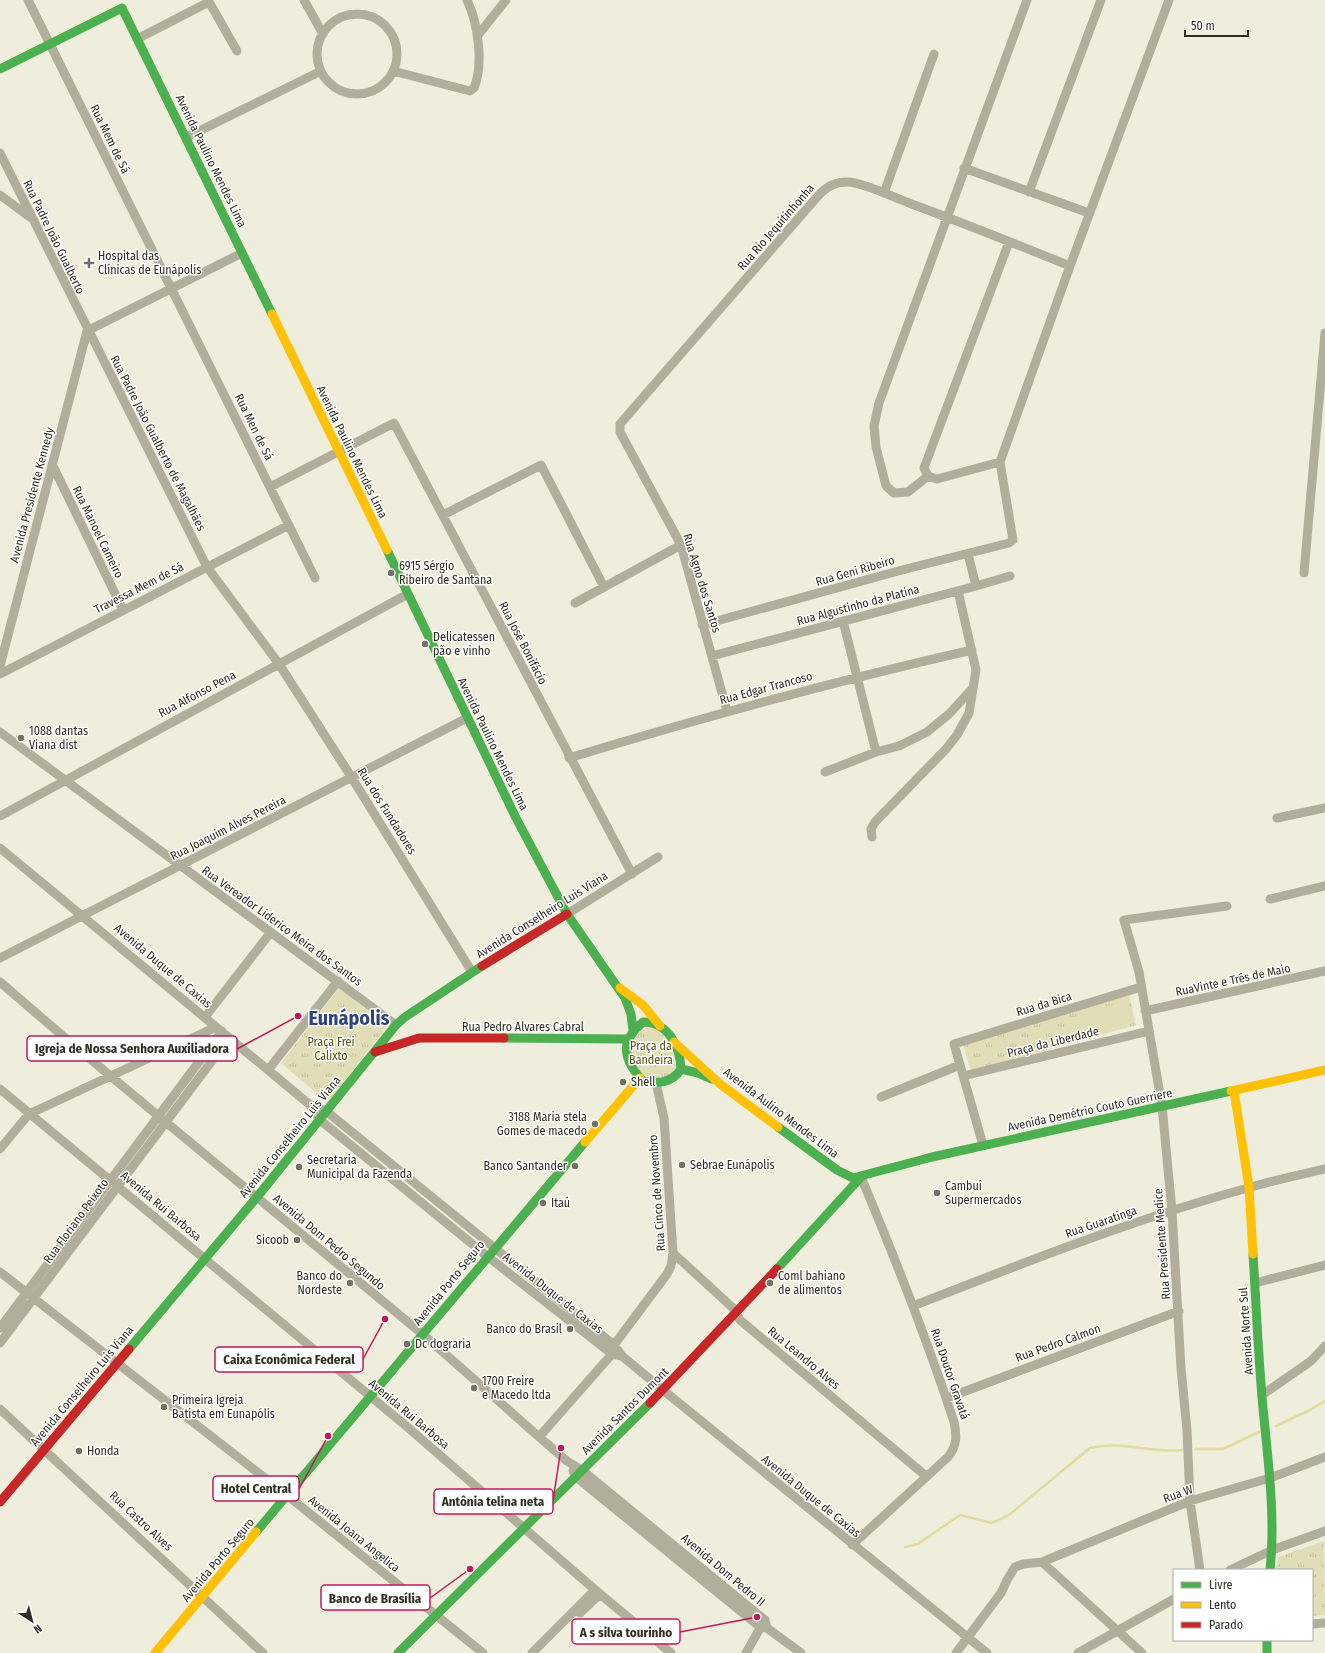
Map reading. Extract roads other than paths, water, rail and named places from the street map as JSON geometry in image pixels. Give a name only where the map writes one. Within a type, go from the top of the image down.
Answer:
[{"type":"main road","points":[[0,69],[50,44],[120,4]]},
{"type":"main road","name":"Avenida Paulino Mendes Lima","points":[[120,4],[339,452],[406,595],[516,818],[567,914]]},
{"type":"main road","points":[[567,914],[619,988],[628,1007],[632,1030]]},
{"type":"main road","name":"Avenida Conselheiro Luis Viana","points":[[0,1502],[257,1197],[375,1052],[401,1029],[405,1017],[472,972],[567,914]]},
{"type":"main road","points":[[619,988],[643,1005],[674,1042],[680,1059],[681,1069],[670,1081],[656,1084],[643,1081],[640,1078],[627,1060],[625,1047],[632,1030],[638,1026],[647,1022],[661,1027]]},
{"type":"main road","name":"Rua Pedro Alvares Cabral","points":[[401,1029],[419,1038]]},
{"type":"main road","name":"Rua Pedro Alvares Cabral","points":[[375,1052],[402,1042],[419,1038],[627,1039]]},
{"type":"main road","name":"Avenida Aulino Mendes Lima","points":[[674,1042],[720,1084],[837,1170],[853,1178],[861,1178]]},
{"type":"main road","points":[[681,1069],[698,1073],[720,1084]]},
{"type":"main road","name":"Avenida Demétrio Couto Guerriere","points":[[861,1178],[888,1168],[983,1145],[1325,1070]]},
{"type":"main road","name":"Avenida Porto Seguro","points":[[156,1653],[423,1335],[487,1256],[640,1078]]},
{"type":"main road","name":"Avenida Norte Sul","points":[[1234,1091],[1249,1187],[1262,1395],[1270,1478],[1272,1550],[1270,1569]]},
{"type":"main road","name":"Avenida Santos Dumont","points":[[398,1653],[663,1390],[736,1314],[861,1178]]},
{"type":"main road","points":[[1267,1641],[1267,1653]]},
{"type":"street","name":"Rua Mem de Sá","points":[[28,0],[171,288]]},
{"type":"street","points":[[304,0],[323,34]]},
{"type":"street","points":[[393,71],[470,91],[475,85],[479,58],[478,35],[467,0]]},
{"type":"street","points":[[478,35],[506,0]]},
{"type":"street","points":[[928,476],[908,492],[894,493],[886,486],[876,447],[874,426],[879,403],[946,217],[1027,0]]},
{"type":"street","points":[[1029,192],[1100,0]]},
{"type":"street","points":[[1009,242],[924,468],[928,476],[937,479],[1000,462],[1089,213],[1169,0]]},
{"type":"street","points":[[137,39],[209,1],[236,51]]},
{"type":"street","points":[[365,15],[375,18],[387,28],[395,41],[397,56],[393,71],[380,86],[361,94],[337,88],[330,84],[321,71],[317,56],[323,34],[335,20],[345,16],[365,15]]},
{"type":"street","points":[[884,193],[934,54]]},
{"type":"street","points":[[186,137],[321,71]]},
{"type":"street","name":"Rua Padre João Gualberto","points":[[0,153],[88,331]]},
{"type":"street","points":[[964,168],[1089,213]]},
{"type":"street","name":"Rua Rio Jequitinhonha","points":[[620,424],[824,190],[836,183],[851,182],[884,193],[1070,266]]},
{"type":"street","points":[[0,195],[33,220]]},
{"type":"street","points":[[88,331],[242,253]]},
{"type":"street","name":"Rua Men de Sá","points":[[171,288],[315,578]]},
{"type":"street","name":"Avenida Presidente Kennedy","points":[[0,666],[88,331]]},
{"type":"street","name":"Rua Padre João Gualberto de Magalhães","points":[[88,331],[207,567],[279,664]]},
{"type":"street","points":[[1304,573],[1325,333]]},
{"type":"street","name":"Rua José Bonifácio","points":[[339,452],[394,424],[569,758],[632,874]]},
{"type":"street","name":"Rua Agno dos Santos","points":[[620,424],[620,432],[680,545],[727,711]]},
{"type":"street","points":[[270,487],[339,452]]},
{"type":"street","name":"Rua Geni Ribeiro","points":[[702,625],[902,570],[1009,543],[1013,540],[1000,462]]},
{"type":"street","name":"Rua Manoel Cameiro","points":[[52,464],[123,610]]},
{"type":"street","points":[[443,515],[541,465],[604,587]]},
{"type":"street","name":"Travessa Mem de Sá","points":[[0,674],[289,525]]},
{"type":"street","points":[[576,603],[680,545]]},
{"type":"street","points":[[968,554],[976,586]]},
{"type":"street","name":"Rua Algustinho da Platina","points":[[712,656],[1010,576]]},
{"type":"street","points":[[872,837],[871,829],[875,822],[930,766],[957,735],[969,713],[976,670],[958,591]]},
{"type":"street","name":"Rua Alfonso Pena","points":[[0,816],[65,779],[406,595]]},
{"type":"street","points":[[843,621],[876,752]]},
{"type":"street","name":"Rua Edgar Trancoso","points":[[569,758],[727,711],[858,676],[972,650]]},
{"type":"street","name":"Rua dos Fundadores","points":[[279,664],[352,778],[472,972]]},
{"type":"street","points":[[825,772],[876,752],[899,746],[927,732],[949,714],[972,689]]},
{"type":"street","name":"Rua Joaquim Alves Pereira","points":[[0,958],[82,914],[180,866],[467,718]]},
{"type":"street","name":"Rua Vereador Liderico Meira dos Santos","points":[[0,732],[401,1029]]},
{"type":"street","points":[[1277,818],[1325,808]]},
{"type":"street","name":"Avenida Duque de Caxias","points":[[0,848],[82,914],[309,1104],[320,1120],[487,1256],[622,1356],[987,1653]]},
{"type":"street","name":"Avenida Conselheiro Luis Viana","points":[[567,914],[658,857]]},
{"type":"street","points":[[1270,899],[1325,886]]},
{"type":"street","name":"Rua Presidente Medice","points":[[1200,1569],[1190,1501],[1172,1211],[1162,1106],[1139,972],[1124,920],[1226,906]]},
{"type":"street","points":[[205,1017],[271,932]]},
{"type":"street","name":"RuaVinte e Três de Maio","points":[[1145,1011],[1325,971]]},
{"type":"street","points":[[268,1070],[338,981]]},
{"type":"street","name":"Avenida Dom Pedro Segundo","points":[[0,982],[110,1077],[423,1335],[567,1461]]},
{"type":"street","name":"Rua da Bica","points":[[960,1065],[954,1044],[1141,987]]},
{"type":"street","name":"Praça da Liberdade","points":[[963,1076],[1149,1031]]},
{"type":"street","points":[[0,1149],[29,1114],[110,1077],[222,1032]]},
{"type":"street","name":"Rua Floriano Peixoto","points":[[0,1343],[30,1296],[114,1182],[159,1116],[222,1032]]},
{"type":"street","name":"Rua Floriano Peixoto","points":[[114,1182],[166,1122],[222,1032]]},
{"type":"street","points":[[881,1097],[960,1065],[983,1145]]},
{"type":"street","name":"Rua Cinco de Novembro","points":[[539,1437],[613,1350],[668,1274],[671,1266],[674,1254],[664,1118],[656,1084]]},
{"type":"street","name":"Avenida Rui Barbosa","points":[[0,1089],[114,1182],[370,1397],[597,1592],[671,1653]]},
{"type":"street","name":"Avenida Duque de Caxias","points":[[309,1104],[326,1111],[494,1248],[613,1350]]},
{"type":"street","name":"Rua Guaratinga","points":[[913,1306],[1046,1254],[1172,1211],[1249,1187],[1325,1169]]},
{"type":"street","name":"Rua Doutor Gravatá","points":[[852,1544],[948,1457],[956,1442],[954,1422],[947,1398],[913,1306],[861,1178]]},
{"type":"street","name":"Rua Leandro Alves","points":[[674,1254],[734,1308],[740,1320],[926,1476]]},
{"type":"street","points":[[1254,1283],[1325,1265]]},
{"type":"street","name":"Avenida Joana Angelica","points":[[0,1272],[288,1496],[483,1653]]},
{"type":"street","name":"Rua Floriano Peixoto","points":[[0,1328],[30,1296]]},
{"type":"street","name":"Rua Pedro Calmon","points":[[947,1398],[1179,1311]]},
{"type":"street","points":[[1262,1395],[1311,1361],[1325,1346]]},
{"type":"street","name":"Rua Castro Alves","points":[[0,1409],[45,1449],[263,1653]]},
{"type":"street","name":"Rua W","points":[[956,1653],[969,1638],[1001,1593],[1015,1567],[1023,1564],[1042,1562],[1190,1501],[1270,1478],[1325,1457]]},
{"type":"street","name":"Avenida Dom Pedro II","points":[[567,1461],[583,1470],[630,1515],[764,1625]]},
{"type":"street","name":"Avenida Dom Pedro II","points":[[567,1461],[576,1477],[630,1515]]},
{"type":"street","points":[[1232,1569],[1272,1550],[1325,1531]]},
{"type":"street","points":[[1042,1562],[1142,1653]]},
{"type":"street","points":[[532,1653],[597,1592]]},
{"type":"street","points":[[538,1653],[597,1592]]},
{"type":"street","points":[[1078,1653],[1173,1600]]},
{"type":"street","points":[[1313,1624],[1325,1623]]},
{"type":"street","points":[[746,1653],[764,1625],[801,1653]]},
{"type":"waterway","points":[[1276,1426],[1325,1401]]},
{"type":"waterway","points":[[1196,1449],[1223,1449],[1261,1431]]},
{"type":"waterway","points":[[905,1547],[918,1544],[960,1515],[992,1523],[1009,1515],[1090,1448],[1102,1446],[1125,1446],[1170,1451],[1182,1450]]},
{"type":"place","name":"Hospital das Clínicas de Eunápolis","points":[[89,263]]},
{"type":"place","name":"6915 Sérgio Ribeiro de Santana","points":[[391,573]]},
{"type":"place","name":"Delicatessen pão e vinho","points":[[425,644]]},
{"type":"place","name":"1088 dantas Viana dist","points":[[21,738]]},
{"type":"place","name":"Igreja de Nossa Senhora Auxiliadora","points":[[298,1016]]},
{"type":"place","name":"Shell","points":[[623,1082]]},
{"type":"place","name":"3188 Maria stela Gomes de macedo","points":[[595,1124]]},
{"type":"place","name":"Sebrae Eunápolis","points":[[682,1165]]},
{"type":"place","name":"Banco Santander","points":[[575,1166]]},
{"type":"place","name":"Secretaria Municipal da Fazenda","points":[[299,1167]]},
{"type":"place","name":"Cambuí Supermercados","points":[[937,1193]]},
{"type":"place","name":"Itaú","points":[[543,1203]]},
{"type":"place","name":"Sicoob","points":[[297,1240]]},
{"type":"place","name":"Banco do Nordeste","points":[[350,1283]]},
{"type":"place","name":"Coml bahiano de alimentos","points":[[770,1283]]},
{"type":"place","name":"Caixa Econômica Federal","points":[[385,1319]]},
{"type":"place","name":"Banco do Brasil","points":[[570,1329]]},
{"type":"place","name":"Dc dograria","points":[[407,1344]]},
{"type":"place","name":"1700 Freire e Macedo ltda","points":[[474,1388]]},
{"type":"place","name":"Primeira Igreja Batista em Eunapólis","points":[[164,1407]]},
{"type":"place","name":"Hotel Central","points":[[328,1436]]},
{"type":"place","name":"Antônia telina neta","points":[[561,1448]]},
{"type":"place","name":"Honda","points":[[79,1451]]},
{"type":"place","name":"Banco de Brasília","points":[[470,1569]]},
{"type":"place","name":"A s silva tourinho","points":[[757,1617]]},
{"type":"district","name":"Eunápolis","points":[[349,1018]]},
{"type":"park label","name":"Praça Frei Calixto","points":[[331,1049]]},
{"type":"park label","name":"Praça da Bandeira","points":[[651,1053]]}]
